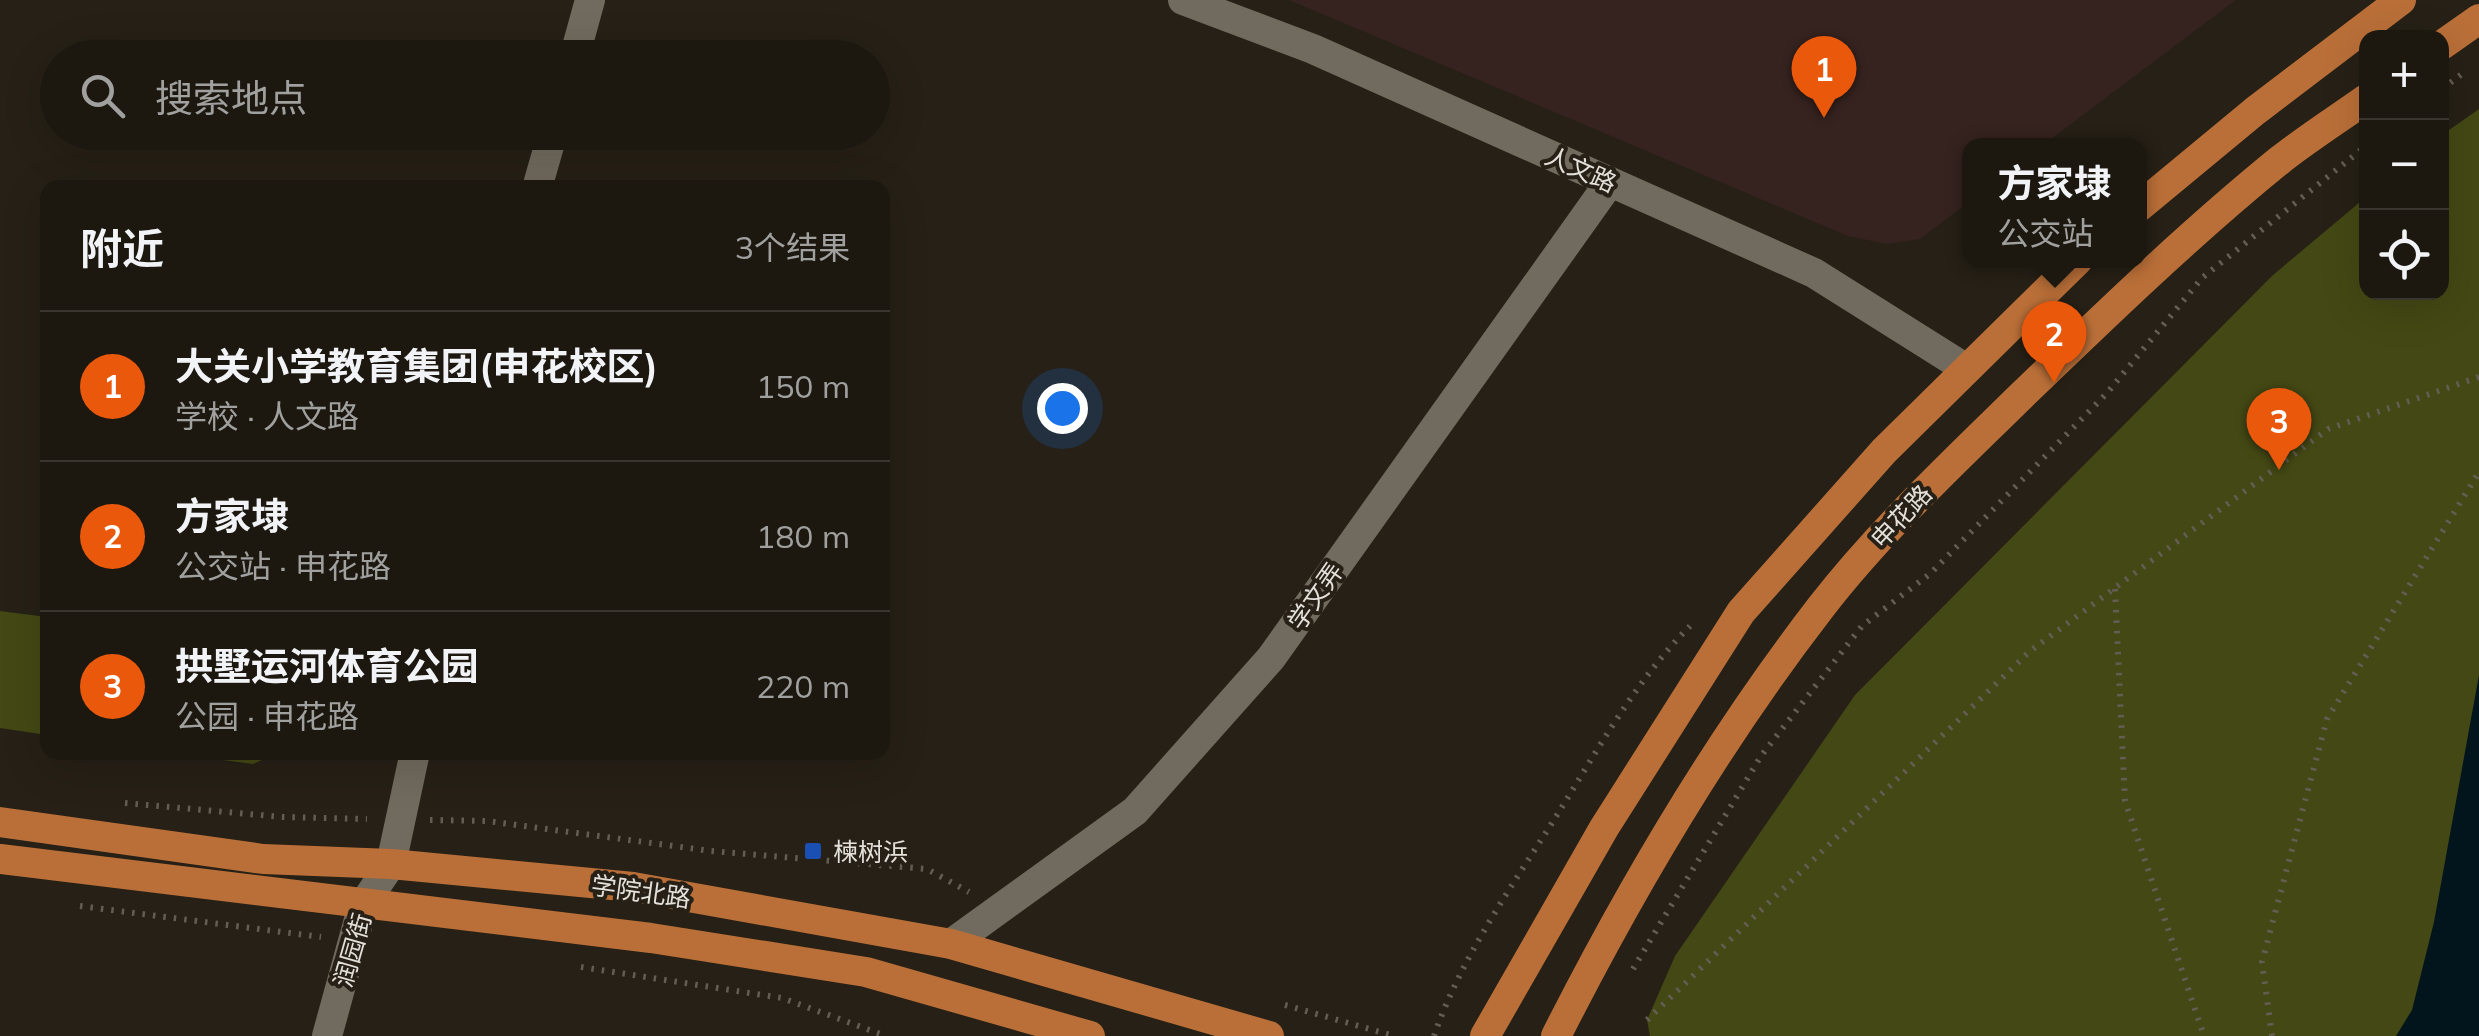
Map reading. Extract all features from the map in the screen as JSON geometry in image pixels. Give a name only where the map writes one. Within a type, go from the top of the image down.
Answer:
[{"type":"main road","points":[[2147,200],[2255,111],[2401,0]]},
{"type":"main road","points":[[2449,41],[2479,19]]},
{"type":"main road","name":"申花路","points":[[1556,1036],[1599,950],[1748,707],[1822,606],[1900,514],[2096,324],[2281,160],[2359,104]]},
{"type":"main road","points":[[1486,1036],[1604,828],[1742,612],[1884,451],[2070,268]]},
{"type":"main road","name":"学院北路","points":[[0,822],[263,859],[391,864],[634,887],[952,944],[1269,1036]]},
{"type":"main road","name":"学院北路","points":[[0,859],[651,938],[866,972],[1090,1036]]},
{"type":"street","points":[[579,40],[590,0]]},
{"type":"street","name":"人文路","points":[[1183,0],[1314,49],[1814,273],[1965,368]]},
{"type":"street","points":[[539,180],[547,150]]},
{"type":"street","name":"学文弄","points":[[952,944],[1135,811],[1272,658],[1610,182]]},
{"type":"street","name":"润园街","points":[[327,1036],[363,905],[391,864],[413,760]]},
{"type":"path","points":[[1632,970],[1762,756],[1862,626],[1930,573],[2094,407],[2202,278],[2359,152]]},
{"type":"path","points":[[1647,1020],[2029,652],[2328,430],[2479,376]]},
{"type":"path","points":[[2272,1036],[2262,962],[2327,719],[2479,472]]},
{"type":"path","points":[[2115,588],[2125,801],[2204,1036]]},
{"type":"path","points":[[78,906],[356,941]]},
{"type":"path","points":[[568,964],[782,998],[886,1036]]},
{"type":"shaded area","points":[[1289,0],[2236,0],[2052,138],[1962,138],[1962,207],[1920,239],[1887,244],[1848,236]]},
{"type":"shaded area","points":[[2479,675],[2479,1036],[2396,1036],[2412,1010],[2434,922]]},
{"type":"green space","points":[[2479,109],[2479,1036],[1650,1036],[1647,1020],[1675,956],[1855,695],[2273,275],[2359,203],[2359,300],[2449,300],[2449,130]]},
{"type":"green space","points":[[0,611],[40,616],[40,734],[0,728]]},
{"type":"green space","points":[[223,760],[262,760],[253,764]]},
{"type":"place","name":"大关小学教育集团(申花校区)","points":[[1824,118]]},
{"type":"place","name":"方家埭","points":[[2054,383]]},
{"type":"place","name":"拱墅运河体育公园","points":[[2279,470]]},
{"type":"place","name":"楝树浜","points":[[813,851]]}]
